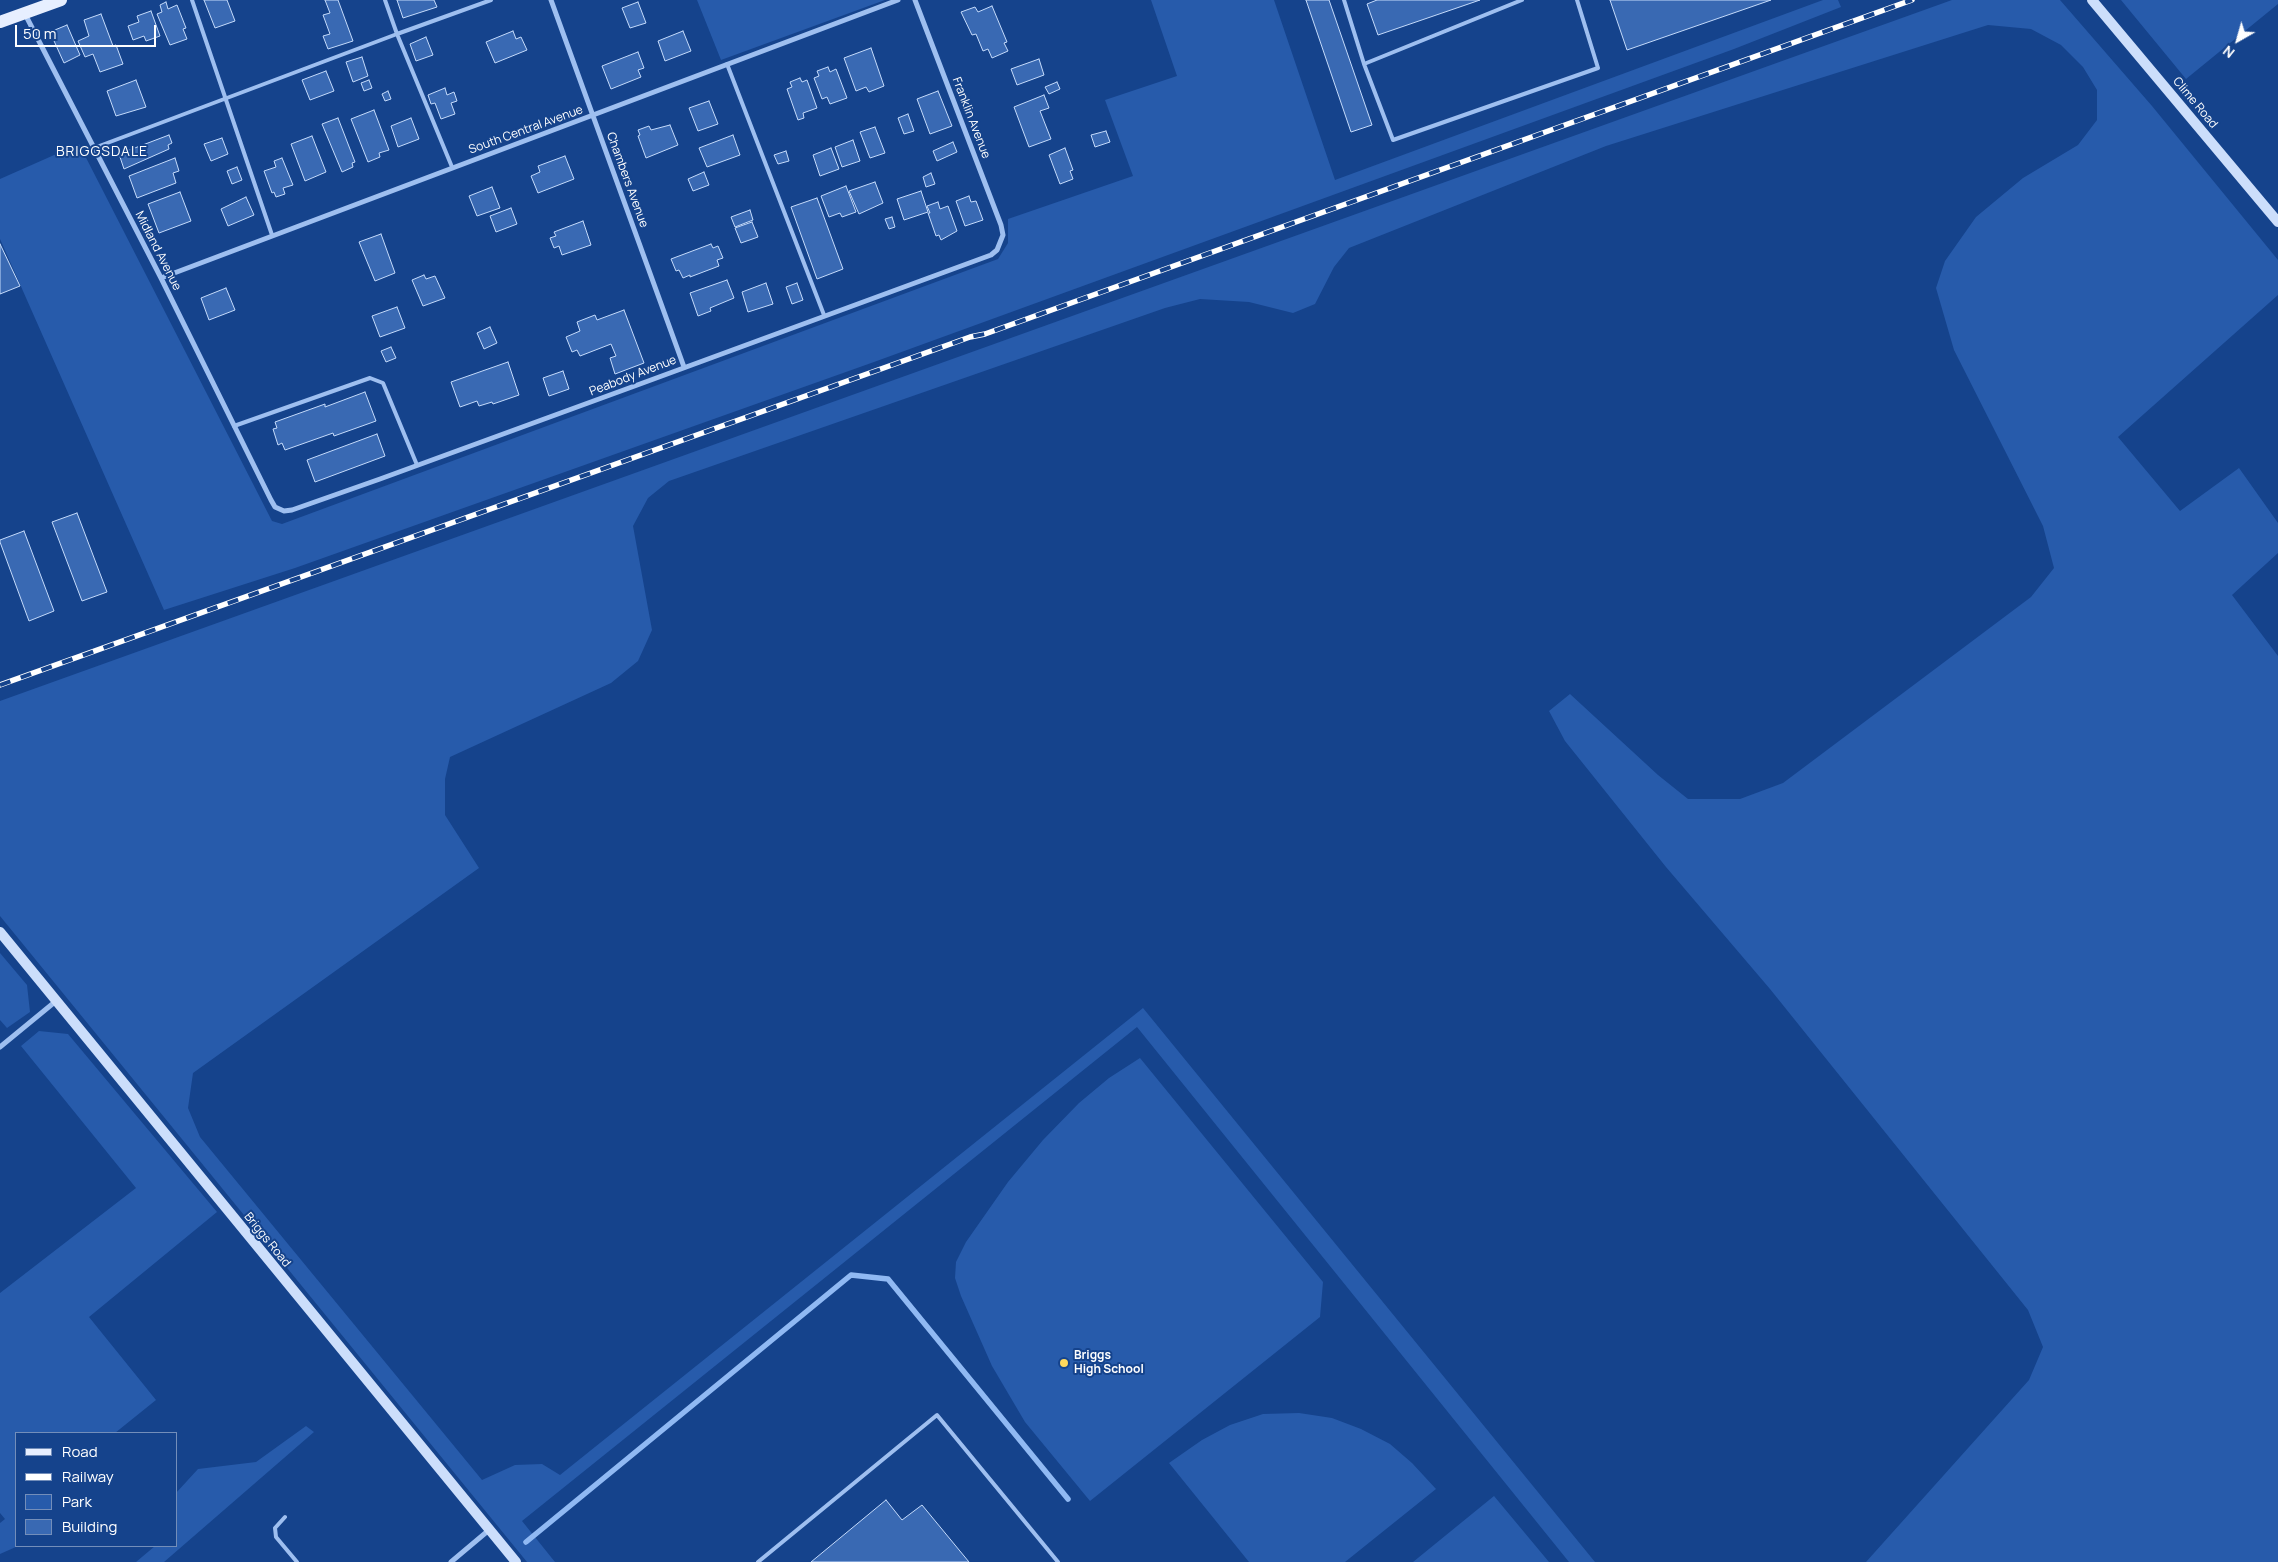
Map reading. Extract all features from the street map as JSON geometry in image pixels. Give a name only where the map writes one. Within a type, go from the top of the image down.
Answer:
[{"type":"main road","points":[[0,22],[61,0]]},
{"type":"street","name":"Chambers Avenue","points":[[551,0],[684,367]]},
{"type":"street","name":"South Central Avenue","points":[[161,278],[272,234],[593,116],[898,0]]},
{"type":"street","name":"Franklin Avenue","points":[[915,0],[1001,225],[1003,235],[1000,244]]},
{"type":"street","name":"Clime Road","points":[[2092,0],[2278,222]]},
{"type":"street","name":"Midland Avenue","points":[[25,14],[161,278],[270,500]]},
{"type":"street","name":"Peabody Avenue","points":[[270,500],[276,507],[284,511],[292,510],[417,466],[990,255],[1000,244]]},
{"type":"street","name":"Briggs Road","points":[[0,932],[516,1562]]},
{"type":"street","points":[[0,1047],[56,1001]]},
{"type":"street","points":[[452,1562],[489,1529]]},
{"type":"lane","points":[[192,0],[272,234]]},
{"type":"lane","points":[[385,0],[397,34],[452,167]]},
{"type":"lane","points":[[94,148],[227,100],[490,0]]},
{"type":"lane","points":[[1344,0],[1364,64],[1393,140],[1598,68],[1577,0]]},
{"type":"lane","points":[[1364,64],[1522,0]]},
{"type":"lane","points":[[727,64],[824,315]]},
{"type":"lane","points":[[234,426],[370,378],[382,383],[417,466]]},
{"type":"lane","points":[[758,1562],[937,1415],[1058,1562]]},
{"type":"lane","points":[[285,1517],[275,1528],[276,1537],[297,1562]]},
{"type":"green space","points":[[697,0],[885,0],[721,60]]},
{"type":"green space","points":[[1151,0],[1274,0],[1335,180],[1823,0],[1838,0],[1841,7],[1734,49],[874,362],[295,568],[164,610],[0,239],[0,179],[79,144],[272,521],[282,524],[998,259],[1008,243],[1008,219],[1133,176],[1105,100],[1177,76]]},
{"type":"green space","points":[[1952,0],[2060,0],[2152,106],[2278,260],[2278,295],[2118,437],[2180,511],[2239,468],[2278,523],[2278,553],[2232,595],[2278,656],[2278,1562],[1866,1562],[2029,1380],[2043,1347],[2028,1310],[1770,989],[1666,867],[1565,741],[1549,711],[1570,694],[1658,775],[1688,799],[1740,799],[1783,783],[2031,597],[2054,568],[2043,526],[1954,350],[1936,288],[1945,261],[1976,217],[2023,178],[2078,145],[2097,120],[2097,90],[2083,67],[2061,45],[2031,29],[1988,25],[1606,146],[1349,248],[1334,267],[1315,304],[1293,313],[1249,302],[1200,299],[1165,308],[669,481],[648,498],[633,526],[652,630],[638,661],[611,683],[450,757],[445,779],[445,815],[479,868],[193,1073],[188,1108],[200,1137],[482,1480],[515,1465],[542,1464],[560,1475],[1143,1008],[1595,1562],[1569,1562],[1137,1027],[522,1521],[555,1562],[527,1562],[0,916],[0,701]]},
{"type":"green space","points":[[2121,0],[2278,0],[2278,4],[2186,79]]},
{"type":"green space","points":[[0,953],[27,985],[30,1012],[7,1028],[0,1020]]},
{"type":"green space","points":[[39,1031],[68,1034],[217,1212],[89,1317],[156,1400],[116,1432],[15,1432],[16,1547],[0,1554],[0,1523],[5,1519],[0,1513],[0,1293],[136,1188],[21,1046]]},
{"type":"green space","points":[[1140,1058],[1323,1282],[1320,1317],[1090,1501],[1025,1422],[992,1366],[961,1296],[955,1278],[956,1262],[966,1242],[1008,1182],[1043,1140],[1079,1103],[1109,1078]]},
{"type":"green space","points":[[1299,1413],[1332,1418],[1361,1429],[1390,1444],[1412,1463],[1436,1489],[1345,1562],[1249,1562],[1169,1463],[1202,1440],[1230,1425],[1263,1414]]},
{"type":"green space","points":[[306,1426],[314,1432],[164,1562],[136,1562],[154,1547],[178,1547],[178,1491],[198,1469],[256,1462]]},
{"type":"green space","points":[[1494,1496],[1549,1562],[1413,1562]]},
{"type":"building","points":[[204,0],[227,0],[235,21],[215,28]]},
{"type":"building","points":[[325,0],[338,0],[353,41],[328,49],[323,36],[330,34],[323,15],[330,13]]},
{"type":"building","points":[[397,0],[434,0],[437,7],[403,18]]},
{"type":"building","points":[[1306,0],[1329,0],[1372,125],[1351,132]]},
{"type":"building","points":[[1377,0],[1480,0],[1378,35],[1367,4]]},
{"type":"building","points":[[1610,0],[1771,0],[1627,50]]},
{"type":"building","points":[[166,2],[168,9],[177,5],[186,28],[183,29],[187,39],[170,45],[157,14],[162,12],[160,5]]},
{"type":"building","points":[[638,2],[646,23],[630,28],[622,8]]},
{"type":"building","points":[[992,6],[1007,42],[1004,43],[1008,51],[992,58],[988,49],[983,51],[976,34],[972,35],[961,12],[975,7],[978,12]]},
{"type":"building","points":[[151,11],[160,36],[146,41],[144,36],[133,40],[128,26],[139,22],[137,16]]},
{"type":"building","points":[[101,14],[113,46],[116,45],[123,64],[100,72],[93,54],[85,57],[78,41],[89,36],[84,20]]},
{"type":"building","points":[[67,25],[80,55],[64,63],[50,32]]},
{"type":"building","points":[[513,31],[516,39],[521,37],[527,50],[495,63],[486,42]]},
{"type":"building","points":[[683,31],[691,51],[665,61],[658,41]]},
{"type":"building","points":[[426,37],[433,55],[416,61],[410,44]]},
{"type":"building","points":[[871,48],[884,86],[869,92],[866,87],[856,91],[844,58]]},
{"type":"building","points":[[638,52],[644,68],[638,70],[641,77],[611,89],[602,66]]},
{"type":"building","points":[[362,57],[368,76],[353,82],[346,62]]},
{"type":"building","points":[[1039,59],[1044,75],[1017,85],[1011,69]]},
{"type":"building","points":[[828,67],[830,72],[836,69],[847,98],[830,104],[827,97],[822,99],[814,78],[819,76],[817,71]]},
{"type":"building","points":[[326,71],[334,91],[310,100],[302,80]]},
{"type":"building","points":[[800,78],[802,82],[807,80],[817,108],[803,113],[804,118],[798,120],[787,89],[792,87],[790,82]]},
{"type":"building","points":[[136,80],[146,107],[116,116],[107,91]]},
{"type":"building","points":[[369,80],[372,88],[364,91],[361,83]]},
{"type":"building","points":[[1057,82],[1060,89],[1049,94],[1045,87]]},
{"type":"building","points":[[445,88],[447,95],[454,92],[457,101],[451,103],[455,114],[441,119],[435,103],[431,104],[428,95]]},
{"type":"building","points":[[388,91],[391,99],[385,101],[382,94]]},
{"type":"building","points":[[938,91],[952,126],[930,134],[917,99]]},
{"type":"building","points":[[1044,95],[1049,108],[1040,111],[1051,139],[1029,147],[1014,107]]},
{"type":"building","points":[[709,101],[718,124],[698,131],[689,108]]},
{"type":"building","points":[[374,110],[389,150],[379,153],[380,157],[368,162],[351,119]]},
{"type":"building","points":[[908,114],[914,131],[904,134],[898,118]]},
{"type":"building","points":[[338,118],[355,162],[352,163],[353,167],[342,172],[322,124]]},
{"type":"building","points":[[411,118],[419,139],[398,147],[391,126]]},
{"type":"building","points":[[670,125],[678,145],[646,158],[638,136],[640,135],[638,130],[649,126],[651,130]]},
{"type":"building","points":[[875,127],[885,153],[870,158],[860,132]]},
{"type":"building","points":[[1106,131],[1110,142],[1095,147],[1091,135]]},
{"type":"building","points":[[169,135],[172,143],[168,145],[169,149],[124,169],[119,154]]},
{"type":"building","points":[[733,135],[740,155],[707,167],[699,148]]},
{"type":"building","points":[[312,136],[326,172],[305,181],[291,144]]},
{"type":"building","points":[[222,138],[228,154],[211,161],[204,144]]},
{"type":"building","points":[[853,140],[860,161],[842,167],[835,147]]},
{"type":"building","points":[[953,142],[957,152],[937,161],[933,151]]},
{"type":"building","points":[[831,148],[839,169],[820,176],[813,155]]},
{"type":"building","points":[[1065,148],[1073,170],[1070,171],[1073,179],[1060,184],[1049,155]]},
{"type":"building","points":[[786,151],[789,161],[778,164],[774,155]]},
{"type":"building","points":[[565,156],[574,179],[538,193],[531,176],[540,172],[538,166]]},
{"type":"building","points":[[175,158],[179,171],[173,173],[176,183],[137,198],[129,176]]},
{"type":"building","points":[[282,158],[293,185],[283,188],[285,194],[276,197],[274,192],[272,193],[264,171],[276,167],[274,161]]},
{"type":"building","points":[[237,167],[242,180],[232,184],[227,171]]},
{"type":"building","points":[[704,172],[709,185],[693,191],[688,179]]},
{"type":"building","points":[[931,173],[935,184],[926,187],[923,177]]},
{"type":"building","points":[[875,182],[883,203],[859,214],[849,191]]},
{"type":"building","points":[[846,186],[856,212],[842,217],[840,213],[829,217],[821,196]]},
{"type":"building","points":[[492,187],[500,208],[477,216],[469,196]]},
{"type":"building","points":[[921,191],[928,212],[904,220],[897,199]]},
{"type":"building","points":[[180,192],[191,221],[159,233],[148,204]]},
{"type":"building","points":[[969,196],[971,202],[976,201],[983,220],[965,226],[956,201]]},
{"type":"building","points":[[246,197],[254,215],[228,226],[221,209]]},
{"type":"building","points":[[817,198],[843,269],[817,279],[791,207]]},
{"type":"building","points":[[938,202],[940,209],[948,206],[957,231],[941,240],[939,235],[936,236],[927,206]]},
{"type":"building","points":[[511,208],[517,224],[496,232],[490,216]]},
{"type":"building","points":[[750,210],[753,220],[735,227],[731,217]]},
{"type":"building","points":[[892,217],[895,227],[889,229],[885,219]]},
{"type":"building","points":[[583,221],[591,245],[562,255],[559,246],[554,248],[550,238],[556,236],[554,232]]},
{"type":"building","points":[[752,222],[758,237],[741,243],[735,228]]},
{"type":"building","points":[[381,234],[395,273],[375,281],[359,242]]},
{"type":"building","points":[[0,244],[20,286],[0,294]]},
{"type":"building","points":[[711,244],[713,248],[718,246],[723,258],[717,260],[719,266],[683,278],[679,270],[676,271],[671,259]]},
{"type":"building","points":[[424,275],[426,279],[435,276],[445,298],[423,306],[412,280]]},
{"type":"building","points":[[727,280],[734,298],[710,308],[711,311],[698,316],[690,293]]},
{"type":"building","points":[[766,283],[773,304],[748,312],[742,292]]},
{"type":"building","points":[[797,283],[803,300],[792,304],[786,287]]},
{"type":"building","points":[[226,288],[235,310],[209,320],[201,298]]},
{"type":"building","points":[[397,307],[405,328],[380,337],[372,316]]},
{"type":"building","points":[[624,310],[644,363],[615,374],[610,358],[616,356],[611,344],[580,356],[577,350],[572,352],[566,337],[580,331],[577,322],[595,315],[597,320]]},
{"type":"building","points":[[490,327],[497,343],[484,349],[477,333]]},
{"type":"building","points":[[391,347],[396,358],[386,362],[381,351]]},
{"type":"building","points":[[508,362],[519,395],[493,404],[492,402],[479,406],[477,401],[460,407],[451,382]]},
{"type":"building","points":[[563,371],[569,389],[549,396],[543,378]]},
{"type":"building","points":[[365,392],[376,421],[334,436],[333,433],[285,450],[282,443],[278,445],[273,429],[277,428],[275,422],[325,404],[325,407]]},
{"type":"building","points":[[377,434],[385,456],[315,482],[307,460]]},
{"type":"building","points":[[77,513],[107,592],[82,601],[52,522]]},
{"type":"building","points":[[24,531],[54,611],[29,621],[0,542],[0,540]]},
{"type":"building","points":[[886,1500],[902,1520],[922,1505],[969,1562],[811,1562]]},
{"type":"waterway","points":[[526,1542],[851,1275],[888,1279],[1068,1499]]},
{"type":"railway","points":[[0,685],[970,337],[985,334],[1912,0]]},
{"type":"place","name":"Briggs High School","points":[[1064,1363]]},
{"type":"district","name":"BRIGGSDALE","points":[[102,152]]}]
